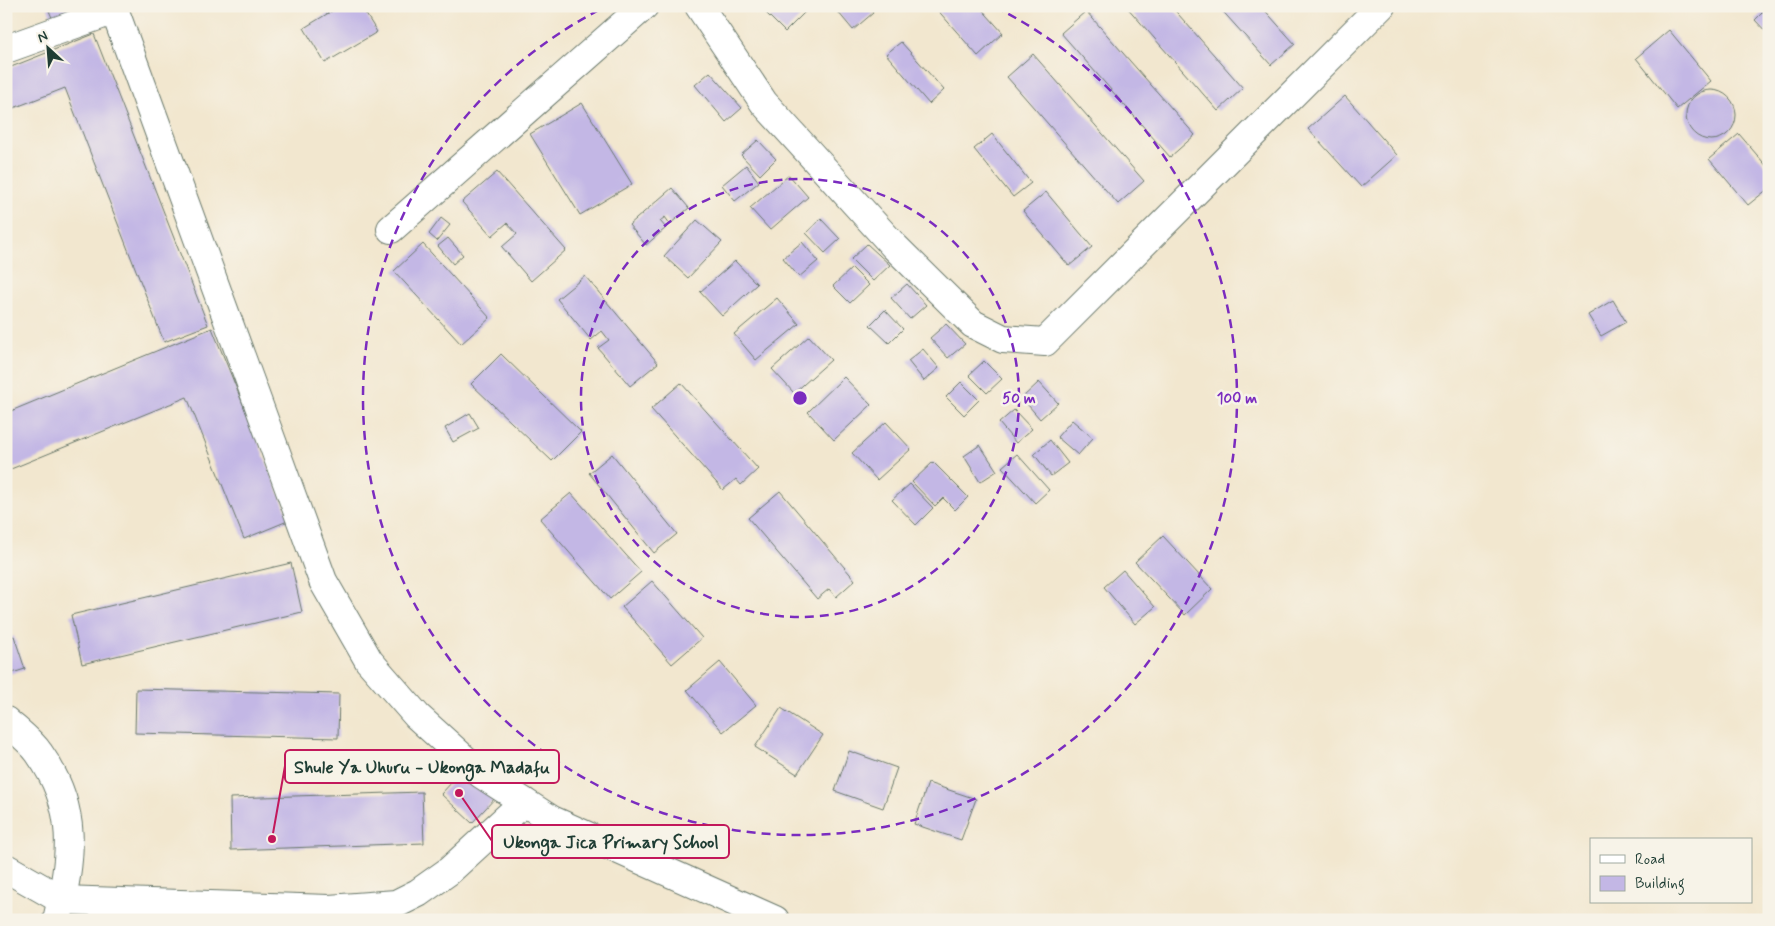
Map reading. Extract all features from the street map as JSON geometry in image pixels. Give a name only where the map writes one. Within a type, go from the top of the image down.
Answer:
[{"type":"street","points":[[391,229],[644,6]]},
{"type":"street","points":[[699,6],[764,103],[894,246],[973,324],[1003,339],[1045,342],[1382,6]]},
{"type":"street","points":[[6,49],[114,8],[323,581],[369,661],[417,716],[481,774],[552,820],[775,920]]},
{"type":"street","points":[[6,721],[39,753],[63,798],[71,833],[60,910]]},
{"type":"street","points":[[6,868],[60,910],[328,909],[396,904],[418,893],[449,871],[524,802]]},
{"type":"building","points":[[47,6],[85,6],[53,20]]},
{"type":"building","points":[[340,6],[361,6],[377,32],[325,63],[304,28]]},
{"type":"building","points":[[770,6],[805,6],[808,9],[785,32],[764,11]]},
{"type":"building","points":[[833,6],[868,6],[873,13],[853,30]]},
{"type":"building","points":[[934,6],[979,6],[1003,33],[978,56]]},
{"type":"building","points":[[1126,6],[1171,6],[1243,88],[1218,111]]},
{"type":"building","points":[[1218,6],[1261,6],[1295,44],[1271,65]]},
{"type":"building","points":[[1758,6],[1769,6],[1769,35],[1755,20],[1763,12]]},
{"type":"building","points":[[1086,11],[1195,135],[1170,157],[1061,33]]},
{"type":"building","points":[[1669,30],[1711,81],[1677,109],[1636,58]]},
{"type":"building","points":[[94,34],[208,325],[164,342],[65,88],[6,111],[6,69]]},
{"type":"building","points":[[901,42],[944,90],[929,104],[886,54]]},
{"type":"building","points":[[1033,54],[1144,181],[1118,204],[1007,77]]},
{"type":"building","points":[[710,72],[742,108],[726,122],[695,85]]},
{"type":"building","points":[[1711,90],[1721,92],[1729,97],[1734,105],[1736,115],[1734,125],[1729,133],[1721,138],[1711,140],[1701,138],[1693,133],[1688,125],[1686,115],[1688,105],[1693,97],[1701,92]]},
{"type":"building","points":[[1345,96],[1397,155],[1361,187],[1308,129]]},
{"type":"building","points":[[582,103],[632,184],[580,215],[530,134]]},
{"type":"building","points":[[992,134],[1031,183],[1013,197],[974,149]]},
{"type":"building","points":[[1739,134],[1769,169],[1769,188],[1748,205],[1709,159]]},
{"type":"building","points":[[758,140],[776,159],[760,175],[741,155]]},
{"type":"building","points":[[746,165],[759,182],[735,201],[722,185]]},
{"type":"building","points":[[497,172],[566,250],[531,281],[502,247],[517,234],[507,223],[492,236],[462,202]]},
{"type":"building","points":[[789,175],[808,197],[770,230],[750,208]]},
{"type":"building","points":[[672,188],[689,208],[670,224],[665,217],[660,221],[666,228],[646,245],[629,225]]},
{"type":"building","points":[[1046,192],[1092,247],[1069,266],[1023,211]]},
{"type":"building","points":[[441,218],[450,225],[437,241],[429,234]]},
{"type":"building","points":[[821,219],[840,239],[825,253],[806,233]]},
{"type":"building","points":[[697,220],[722,242],[688,278],[664,256]]},
{"type":"building","points":[[448,238],[463,255],[453,264],[438,246]]},
{"type":"building","points":[[802,242],[818,261],[799,277],[783,258]]},
{"type":"building","points":[[423,244],[490,318],[461,344],[394,271]]},
{"type":"building","points":[[867,244],[890,265],[873,281],[851,259]]},
{"type":"building","points":[[735,261],[757,284],[722,316],[700,292]]},
{"type":"building","points":[[852,268],[869,285],[850,303],[833,286]]},
{"type":"building","points":[[585,276],[658,363],[630,386],[598,348],[609,340],[602,331],[591,340],[557,299]]},
{"type":"building","points":[[907,284],[926,305],[910,319],[891,298]]},
{"type":"building","points":[[777,298],[799,324],[756,360],[734,334]]},
{"type":"building","points":[[1613,300],[1626,322],[1601,336],[1588,315]]},
{"type":"building","points":[[885,310],[903,329],[889,343],[870,325]]},
{"type":"building","points":[[946,324],[965,344],[948,358],[930,338]]},
{"type":"building","points":[[212,328],[290,520],[244,539],[187,397],[6,471],[6,413]]},
{"type":"building","points":[[809,336],[831,360],[794,393],[772,369]]},
{"type":"building","points":[[923,349],[939,368],[924,381],[908,361]]},
{"type":"building","points":[[501,354],[581,432],[552,461],[471,384]]},
{"type":"building","points":[[984,361],[1002,379],[987,393],[969,375]]},
{"type":"building","points":[[844,377],[871,405],[834,440],[808,412]]},
{"type":"building","points":[[961,382],[979,400],[964,415],[946,397]]},
{"type":"building","points":[[1039,382],[1058,403],[1040,419],[1022,398]]},
{"type":"building","points":[[681,383],[758,469],[741,485],[736,479],[723,490],[651,409]]},
{"type":"building","points":[[1014,410],[1032,429],[1016,443],[999,423]]},
{"type":"building","points":[[470,413],[479,428],[453,442],[445,428]]},
{"type":"building","points":[[1072,420],[1093,438],[1078,455],[1057,437]]},
{"type":"building","points":[[886,422],[911,449],[877,480],[852,453]]},
{"type":"building","points":[[1050,440],[1068,463],[1051,476],[1034,454]]},
{"type":"building","points":[[980,445],[997,471],[980,482],[964,456]]},
{"type":"building","points":[[612,454],[677,534],[654,553],[589,473]]},
{"type":"building","points":[[1017,454],[1049,490],[1035,503],[1002,467]]},
{"type":"building","points":[[933,462],[968,497],[955,510],[943,498],[935,506],[912,482]]},
{"type":"building","points":[[910,484],[933,508],[916,525],[892,500]]},
{"type":"building","points":[[780,491],[855,580],[836,597],[829,589],[817,599],[748,518]]},
{"type":"building","points":[[571,493],[641,572],[610,599],[540,519]]},
{"type":"building","points":[[1163,536],[1212,589],[1185,615],[1135,562]]},
{"type":"building","points":[[291,563],[302,612],[82,664],[71,615]]},
{"type":"building","points":[[1123,570],[1155,607],[1135,624],[1104,587]]},
{"type":"building","points":[[652,581],[702,638],[672,664],[622,607]]},
{"type":"building","points":[[14,636],[25,669],[6,675],[6,639]]},
{"type":"building","points":[[720,662],[756,705],[723,732],[687,690]]},
{"type":"building","points":[[136,689],[339,694],[338,738],[135,733]]},
{"type":"building","points":[[781,708],[823,735],[797,774],[755,747]]},
{"type":"building","points":[[849,751],[897,768],[883,808],[835,791]]},
{"type":"building","points":[[466,767],[497,796],[472,823],[441,794]]},
{"type":"building","points":[[928,783],[976,799],[961,840],[914,824]]},
{"type":"building","points":[[422,792],[424,843],[231,850],[230,798]]},
{"type":"place","name":"Ukonga Jica Primary School","points":[[459,793]]},
{"type":"place","name":"Shule Ya Uhuru - Ukonga Madafu","points":[[272,839]]}]
